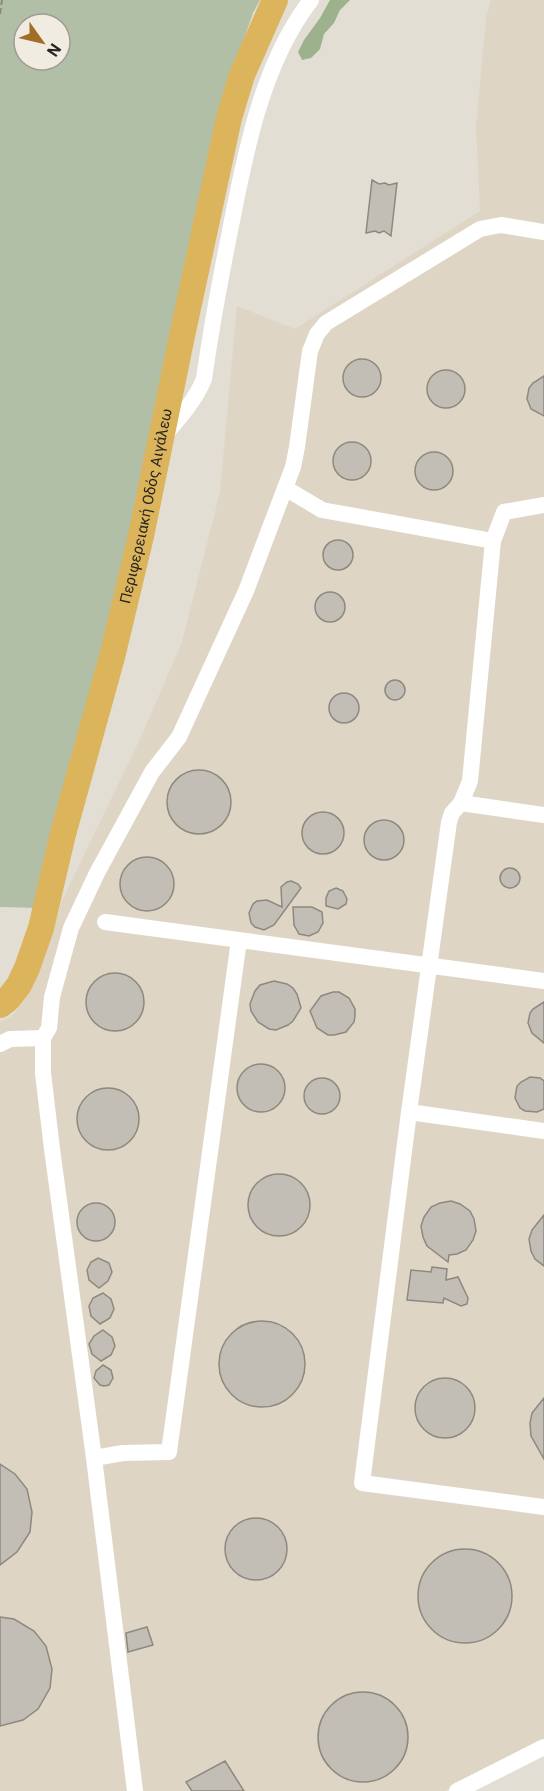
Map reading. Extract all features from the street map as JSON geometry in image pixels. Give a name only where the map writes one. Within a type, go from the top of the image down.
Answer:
[{"type":"highway","name":"Περιφερειακή Οδός Αιγάλεω","points":[[0,1005],[8,999],[18,985],[27,968],[41,928],[63,834],[117,635],[141,536],[230,118],[243,75],[275,0]]},
{"type":"street","points":[[161,440],[192,401],[204,379],[238,192],[259,108],[278,56],[301,12],[311,0]]},
{"type":"street","points":[[135,1791],[43,1073],[43,1038],[49,1028],[52,997],[71,928],[153,772],[179,737],[246,591],[293,467],[310,351],[317,334],[326,323],[480,229],[501,225],[544,232]]},
{"type":"street","points":[[285,488],[322,510],[493,541]]},
{"type":"street","points":[[544,505],[504,512],[493,541],[470,781],[449,822],[409,1112],[362,1483],[544,1507]]},
{"type":"street","points":[[460,803],[544,815]]},
{"type":"street","points":[[105,922],[544,981]]},
{"type":"street","points":[[94,1458],[123,1453],[169,1452],[239,940]]},
{"type":"street","points":[[0,1044],[10,1040],[43,1038]]},
{"type":"street","points":[[409,1112],[544,1131]]},
{"type":"street","points":[[457,1791],[544,1747]]},
{"type":"path","points":[[0,14],[2,0]]},
{"type":"shaded area","points":[[491,0],[544,0],[544,1741],[445,1791],[0,1791],[0,1023],[13,1015],[30,992],[51,938],[62,901],[140,739],[182,642],[220,492],[237,306],[295,329],[480,211],[476,127],[486,18]]},
{"type":"green space","points":[[0,0],[260,0],[253,13],[220,108],[135,521],[38,908],[0,907]]},
{"type":"green space","points":[[330,0],[350,0],[340,10],[334,23],[324,34],[320,49],[311,58],[302,60],[298,52]]},
{"type":"building","points":[[372,180],[379,184],[397,183],[391,236],[384,231],[366,233]]},
{"type":"building","points":[[362,359],[376,364],[381,378],[376,392],[362,397],[348,392],[343,378],[348,364]]},
{"type":"building","points":[[446,370],[460,375],[465,389],[460,403],[446,408],[432,403],[427,389],[432,375]]},
{"type":"building","points":[[544,376],[544,416],[531,409],[527,399],[529,388]]},
{"type":"building","points":[[352,442],[366,447],[371,461],[366,475],[352,480],[338,475],[333,461],[338,447]]},
{"type":"building","points":[[434,452],[448,457],[453,471],[448,485],[434,490],[420,485],[415,471],[420,457]]},
{"type":"building","points":[[338,540],[348,545],[353,555],[348,565],[338,570],[328,565],[323,555],[328,545]]},
{"type":"building","points":[[330,592],[340,597],[345,607],[340,617],[330,622],[320,617],[315,607],[320,597]]},
{"type":"building","points":[[395,680],[402,683],[405,690],[402,697],[395,700],[388,697],[385,690],[388,683]]},
{"type":"building","points":[[344,693],[354,698],[359,708],[354,718],[344,723],[334,718],[329,708],[334,698]]},
{"type":"building","points":[[193,770],[205,770],[222,779],[229,790],[231,802],[229,814],[222,825],[205,834],[193,834],[181,829],[172,820],[167,808],[167,796],[172,784],[181,775]]},
{"type":"building","points":[[323,812],[338,818],[344,833],[338,848],[323,854],[308,848],[302,833],[308,818]]},
{"type":"building","points":[[384,820],[392,821],[398,826],[403,832],[403,848],[398,854],[392,859],[384,860],[376,859],[370,854],[365,848],[364,840],[365,832],[370,826],[376,821]]},
{"type":"building","points":[[142,857],[152,857],[162,861],[170,869],[174,884],[170,899],[162,907],[152,911],[142,911],[132,907],[124,899],[120,889],[120,879],[124,869],[132,861]]},
{"type":"building","points":[[510,868],[517,871],[520,878],[517,885],[510,888],[503,885],[500,878],[503,871]]},
{"type":"building","points":[[291,881],[301,888],[274,925],[264,930],[255,927],[251,923],[249,913],[253,904],[267,900],[282,907],[281,887]]},
{"type":"building","points":[[336,888],[343,891],[347,899],[346,904],[338,909],[326,906],[329,891]]},
{"type":"building","points":[[293,907],[312,907],[322,912],[323,923],[318,932],[309,936],[299,934],[294,925]]},
{"type":"building","points":[[109,973],[121,973],[136,981],[144,996],[144,1008],[136,1023],[121,1031],[109,1031],[94,1023],[86,1008],[86,996],[94,981]]},
{"type":"building","points":[[274,981],[293,988],[301,1008],[293,1021],[276,1030],[269,1029],[258,1022],[251,1011],[250,1004],[260,985]]},
{"type":"building","points":[[339,992],[349,998],[355,1009],[355,1016],[354,1022],[346,1032],[328,1035],[317,1028],[310,1011],[321,996]]},
{"type":"building","points":[[544,1002],[544,1043],[532,1033],[528,1023],[533,1009]]},
{"type":"building","points":[[256,1064],[266,1064],[281,1074],[285,1088],[281,1102],[275,1108],[266,1112],[256,1112],[241,1102],[237,1093],[237,1083],[247,1068]]},
{"type":"building","points":[[530,1077],[544,1081],[544,1109],[537,1112],[520,1108],[515,1098],[517,1086]]},
{"type":"building","points":[[322,1078],[335,1083],[340,1096],[335,1109],[322,1114],[309,1109],[304,1096],[309,1083]]},
{"type":"building","points":[[108,1088],[120,1090],[130,1097],[137,1107],[139,1119],[137,1131],[130,1141],[120,1148],[108,1150],[96,1148],[86,1141],[79,1131],[77,1119],[79,1107],[86,1097],[96,1090]]},
{"type":"building","points":[[273,1174],[285,1174],[301,1183],[308,1193],[310,1205],[308,1217],[301,1227],[285,1236],[273,1236],[262,1231],[253,1222],[248,1211],[248,1199],[253,1188],[262,1179]]},
{"type":"building","points":[[451,1201],[470,1211],[476,1231],[466,1250],[449,1255],[448,1262],[427,1246],[421,1226],[431,1207]]},
{"type":"building","points":[[96,1203],[109,1209],[115,1222],[109,1235],[96,1241],[83,1235],[77,1222],[83,1209]]},
{"type":"building","points":[[544,1215],[544,1266],[535,1259],[529,1239],[532,1230]]},
{"type":"building","points":[[98,1258],[109,1263],[112,1272],[108,1281],[99,1288],[89,1280],[87,1270],[91,1262]]},
{"type":"building","points":[[432,1267],[447,1269],[446,1280],[458,1277],[468,1298],[467,1304],[461,1306],[444,1298],[443,1303],[407,1300],[411,1270],[431,1272]]},
{"type":"building","points":[[103,1293],[111,1299],[114,1309],[110,1318],[100,1324],[91,1316],[89,1306],[93,1298]]},
{"type":"building","points":[[262,1321],[279,1324],[293,1333],[302,1347],[305,1364],[302,1381],[293,1395],[279,1404],[262,1407],[245,1404],[231,1395],[222,1381],[219,1364],[222,1347],[231,1333],[245,1324]]},
{"type":"building","points":[[103,1330],[112,1337],[115,1346],[111,1355],[101,1361],[92,1354],[89,1344],[94,1336]]},
{"type":"building","points":[[103,1365],[111,1370],[113,1378],[109,1385],[104,1386],[94,1378],[96,1371]]},
{"type":"building","points":[[445,1378],[462,1383],[470,1391],[475,1408],[470,1425],[462,1433],[445,1438],[428,1433],[420,1425],[415,1408],[420,1391],[428,1383]]},
{"type":"building","points":[[544,1398],[544,1459],[531,1436],[530,1423],[532,1413]]},
{"type":"building","points":[[0,1464],[15,1474],[27,1489],[32,1512],[30,1532],[17,1552],[0,1565]]},
{"type":"building","points":[[250,1518],[262,1518],[278,1527],[285,1537],[287,1549],[285,1561],[278,1571],[262,1580],[250,1580],[239,1575],[230,1566],[225,1555],[225,1543],[230,1532],[239,1523]]},
{"type":"building","points":[[465,1549],[483,1552],[498,1563],[509,1578],[512,1596],[509,1614],[498,1629],[483,1640],[465,1643],[447,1640],[432,1629],[421,1614],[418,1596],[421,1578],[432,1563],[447,1552]]},
{"type":"building","points":[[0,1617],[14,1619],[34,1631],[46,1646],[52,1669],[50,1688],[38,1709],[23,1720],[0,1726]]},
{"type":"building","points":[[147,1627],[153,1645],[128,1652],[126,1633]]},
{"type":"building","points":[[363,1692],[380,1695],[395,1705],[405,1720],[408,1737],[405,1754],[395,1769],[380,1779],[363,1782],[346,1779],[331,1769],[321,1754],[318,1737],[321,1720],[331,1705],[346,1695]]},
{"type":"building","points":[[225,1761],[244,1791],[192,1791],[186,1782]]}]
